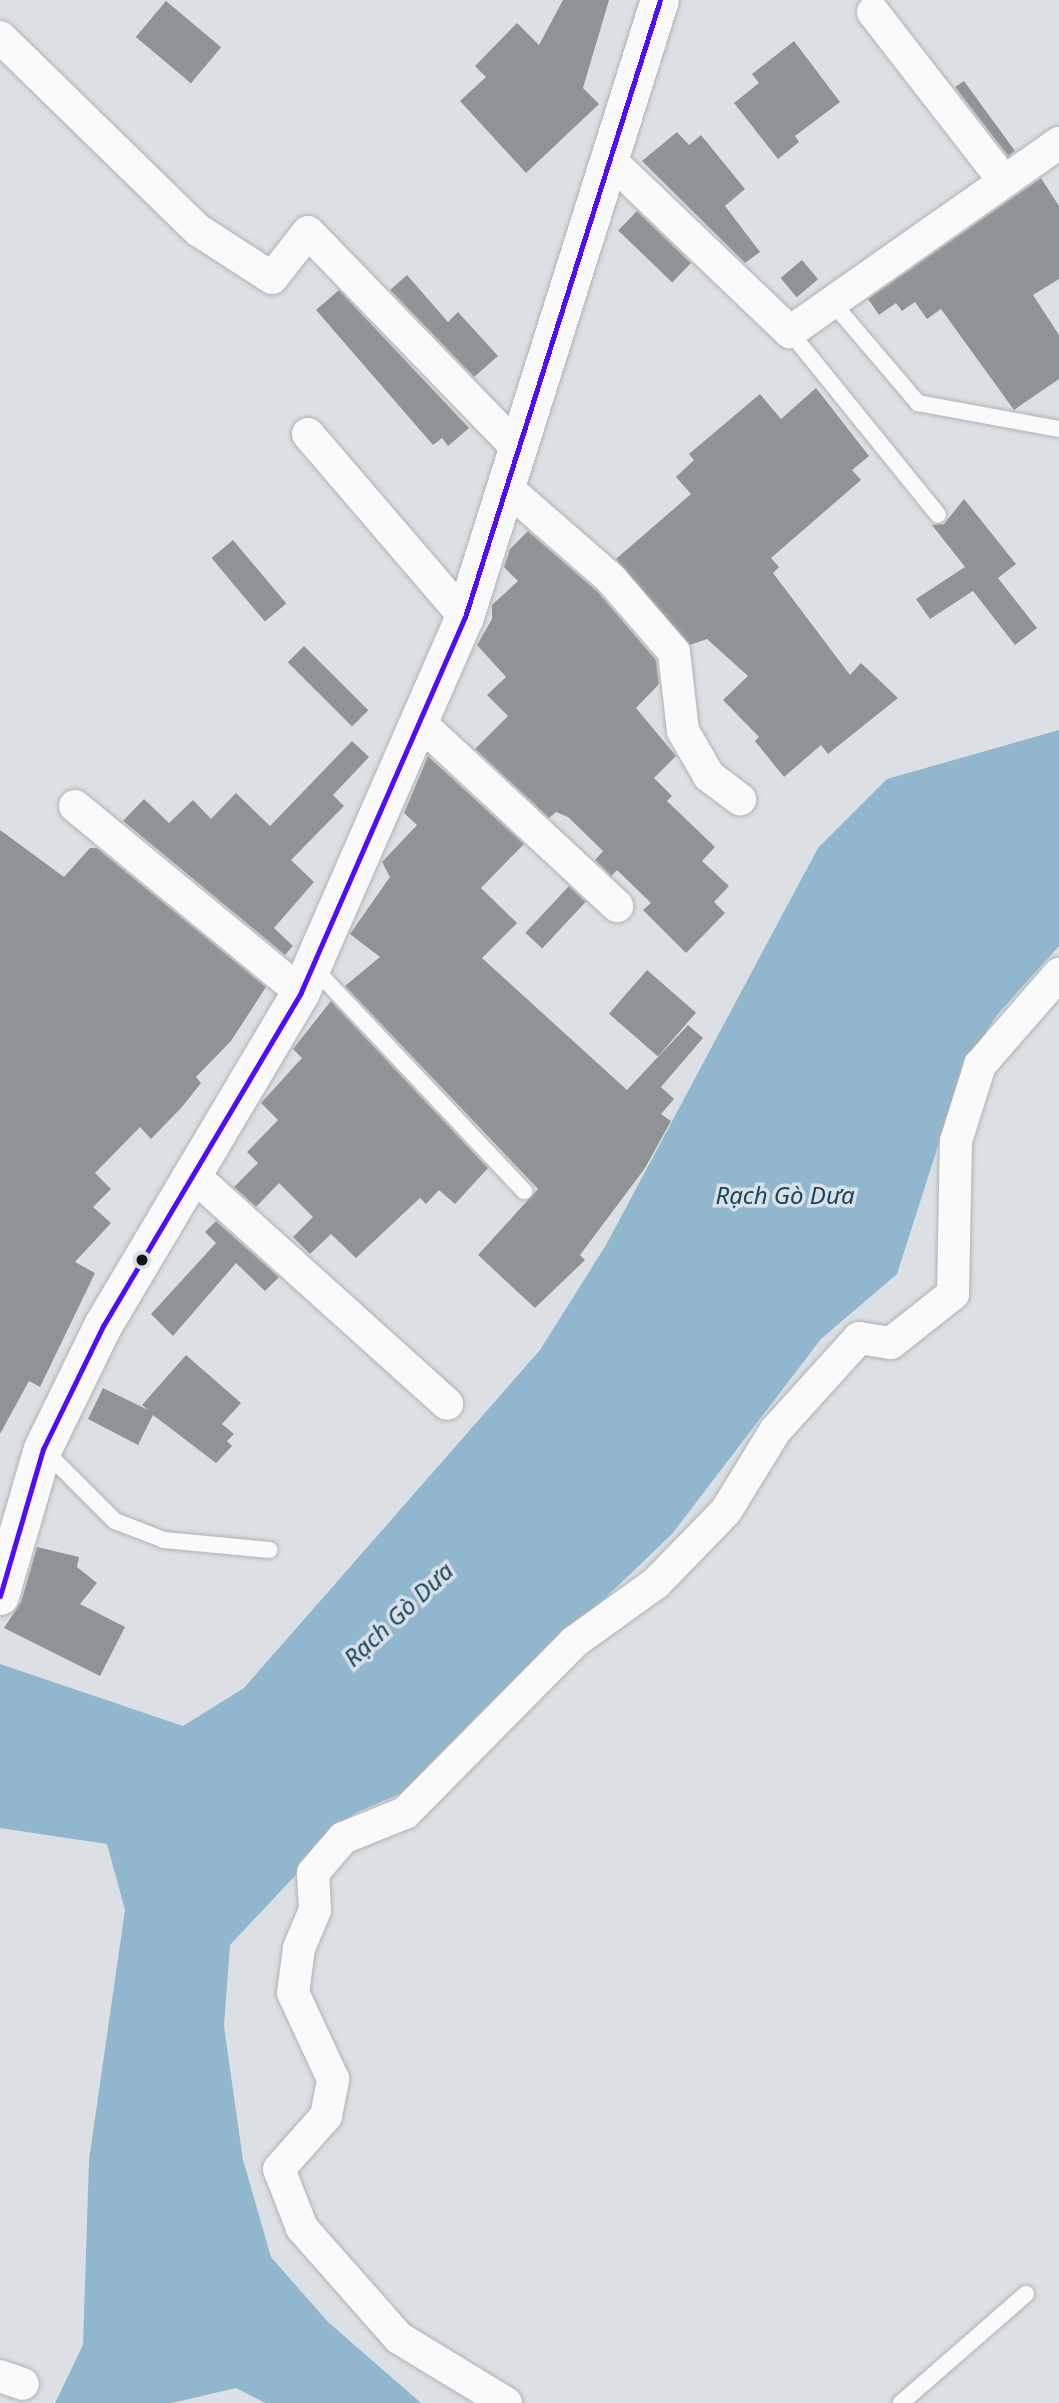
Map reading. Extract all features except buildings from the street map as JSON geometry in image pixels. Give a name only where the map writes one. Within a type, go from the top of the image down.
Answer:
[{"type":"main road","points":[[0,1596],[43,1449],[103,1326],[307,979],[464,617],[508,489],[660,0]]},
{"type":"street","points":[[873,12],[1004,181]]},
{"type":"street","points":[[0,37],[198,230],[272,278],[308,232],[520,451]]},
{"type":"street","points":[[611,161],[790,332],[1059,143]]},
{"type":"street","points":[[308,434],[464,617]]},
{"type":"street","points":[[508,489],[611,579],[674,652],[681,667],[683,731],[709,776],[740,799]]},
{"type":"street","points":[[418,721],[617,906]]},
{"type":"street","points":[[75,806],[307,979]]},
{"type":"street","points":[[506,2403],[399,2338],[302,2228],[279,2169],[326,2116],[333,2079],[293,1993],[299,1948],[315,1910],[313,1873],[343,1838],[405,1813],[574,1642],[656,1583],[726,1511],[775,1431],[859,1338],[891,1343],[953,1294],[956,1141],[980,1065],[1059,974]]},
{"type":"street","points":[[193,1175],[447,1404]]},
{"type":"lane","points":[[832,302],[918,403],[1059,429]]},
{"type":"lane","points":[[790,332],[938,515]]},
{"type":"lane","points":[[307,979],[524,1191]]},
{"type":"lane","points":[[43,1449],[114,1521],[164,1540],[270,1550]]},
{"type":"lane","points":[[901,2403],[1026,2294]]},
{"type":"water","name":"Rạch Gò Dưa","points":[[1059,730],[1059,946],[997,1015],[963,1068],[897,1274],[821,1339],[672,1534],[402,1793],[353,1814],[230,1945],[224,2026],[243,2160],[271,2257],[328,2322],[421,2403],[265,2403],[236,2388],[172,2403],[55,2403],[83,2345],[89,2160],[125,1910],[107,1844],[0,1828],[0,1664],[183,1726],[244,1688],[540,1350],[606,1245],[818,848],[887,779]]},
{"type":"transit line","points":[[0,1596],[43,1449],[103,1326],[301,992],[465,617],[660,0]]}]
